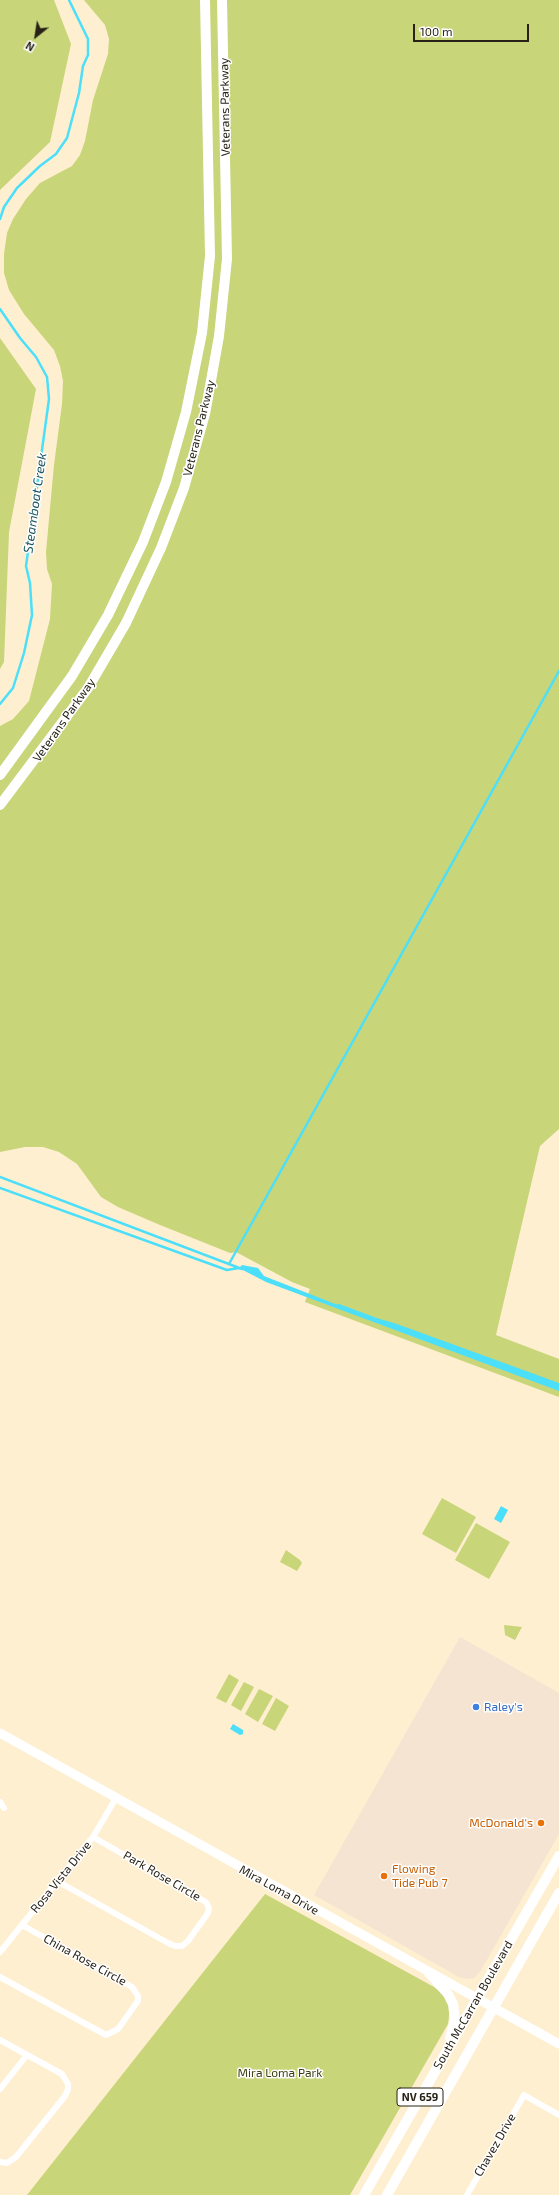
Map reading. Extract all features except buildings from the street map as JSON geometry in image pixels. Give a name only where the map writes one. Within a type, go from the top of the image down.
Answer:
[{"type":"main road","name":"Veterans Parkway","points":[[0,775],[72,676],[108,615],[146,536],[166,482],[186,412],[202,333],[210,256],[205,0]]},
{"type":"main road","name":"Veterans Parkway","points":[[0,805],[88,688],[126,623],[161,548],[182,495],[205,414],[219,336],[227,259],[222,0]]},
{"type":"main road","name":"Mira Loma Drive","points":[[0,1734],[559,2044]]},
{"type":"main road","name":"South McCarran Boulevard","points":[[364,2195],[559,1856]]},
{"type":"main road","name":"South McCarran Boulevard","points":[[386,2195],[559,1893]]},
{"type":"main road","points":[[430,1973],[448,1994],[454,2011],[453,2030],[443,2057]]},
{"type":"street","name":"Rosa Vista Drive","points":[[0,1952],[93,1837],[116,1798]]},
{"type":"street","points":[[0,1802],[4,1808]]},
{"type":"street","name":"Park Rose Circle","points":[[56,1881],[168,1943],[175,1946],[182,1946],[188,1941],[208,1913],[209,1908],[206,1902],[93,1837]]},
{"type":"street","name":"China Rose Circle","points":[[0,1977],[106,2035],[118,2029],[138,2001],[138,1996],[132,1987],[22,1925]]},
{"type":"street","points":[[0,2040],[62,2074],[68,2084],[65,2096],[16,2157],[7,2163],[0,2162]]},
{"type":"street","points":[[0,2089],[27,2055]]},
{"type":"street","name":"Chavez Drive","points":[[467,2195],[524,2095],[559,2115]]},
{"type":"shaded area","points":[[460,1637],[559,1693],[559,1834],[480,1972],[474,1978],[469,1979],[459,1977],[314,1895]]},
{"type":"green space","points":[[0,0],[54,0],[71,44],[50,142],[0,190]]},
{"type":"green space","points":[[84,0],[559,0],[559,1129],[540,1146],[496,1335],[559,1359],[559,1397],[305,1302],[310,1289],[292,1282],[236,1252],[230,1253],[160,1225],[118,1207],[101,1197],[77,1164],[59,1152],[43,1147],[25,1147],[0,1152],[0,726],[13,719],[29,701],[50,619],[52,584],[47,569],[46,552],[54,465],[62,404],[63,381],[60,366],[54,350],[24,314],[9,290],[4,273],[4,254],[7,233],[13,219],[26,199],[40,183],[72,166],[80,155],[85,141],[93,100],[108,54],[109,39],[105,25]]},
{"type":"green space","points":[[0,338],[36,389],[9,532],[4,662],[0,669]]},
{"type":"green space","points":[[442,1498],[476,1517],[456,1553],[422,1534]]},
{"type":"green space","points":[[476,1523],[510,1542],[489,1579],[455,1560]]},
{"type":"green space","points":[[286,1550],[302,1563],[297,1571],[280,1562]]},
{"type":"green space","points":[[504,1625],[522,1627],[515,1640],[505,1635]]},
{"type":"green space","points":[[229,1674],[239,1680],[226,1703],[216,1698]]},
{"type":"green space","points":[[244,1682],[254,1687],[241,1711],[231,1705]]},
{"type":"green space","points":[[259,1689],[273,1696],[258,1722],[245,1714]]},
{"type":"green space","points":[[276,1698],[289,1706],[275,1731],[262,1724]]},
{"type":"green space","name":"Mira Loma Park","points":[[265,1894],[434,1987],[443,1994],[450,2008],[448,2024],[350,2195],[27,2195]]},
{"type":"water","points":[[242,1265],[258,1268],[264,1276],[353,1311],[397,1324],[559,1383],[559,1391],[266,1282],[239,1268]]},
{"type":"water","points":[[501,1506],[508,1510],[501,1523],[494,1519]]},
{"type":"water","points":[[233,1724],[243,1730],[243,1734],[240,1735],[230,1729]]},
{"type":"waterway","name":"Steamboat Creek","points":[[0,219],[4,207],[17,188],[40,166],[56,154],[67,138],[79,93],[83,66],[88,55],[88,39],[69,0]]},
{"type":"waterway","name":"Steamboat Creek","points":[[0,309],[20,338],[36,357],[47,377],[49,399],[26,566],[30,583],[32,615],[24,653],[13,688],[0,704]]},
{"type":"waterway","points":[[229,1264],[559,671]]},
{"type":"waterway","points":[[0,1177],[242,1269]]},
{"type":"waterway","points":[[0,1188],[227,1270],[239,1268]]},
{"type":"waterway","points":[[338,1305],[373,1318]]},
{"type":"place","name":"Raley's","points":[[476,1707]]},
{"type":"place","name":"McDonald's","points":[[541,1823]]},
{"type":"place","name":"Flowing Tide Pub 7","points":[[384,1876]]}]
